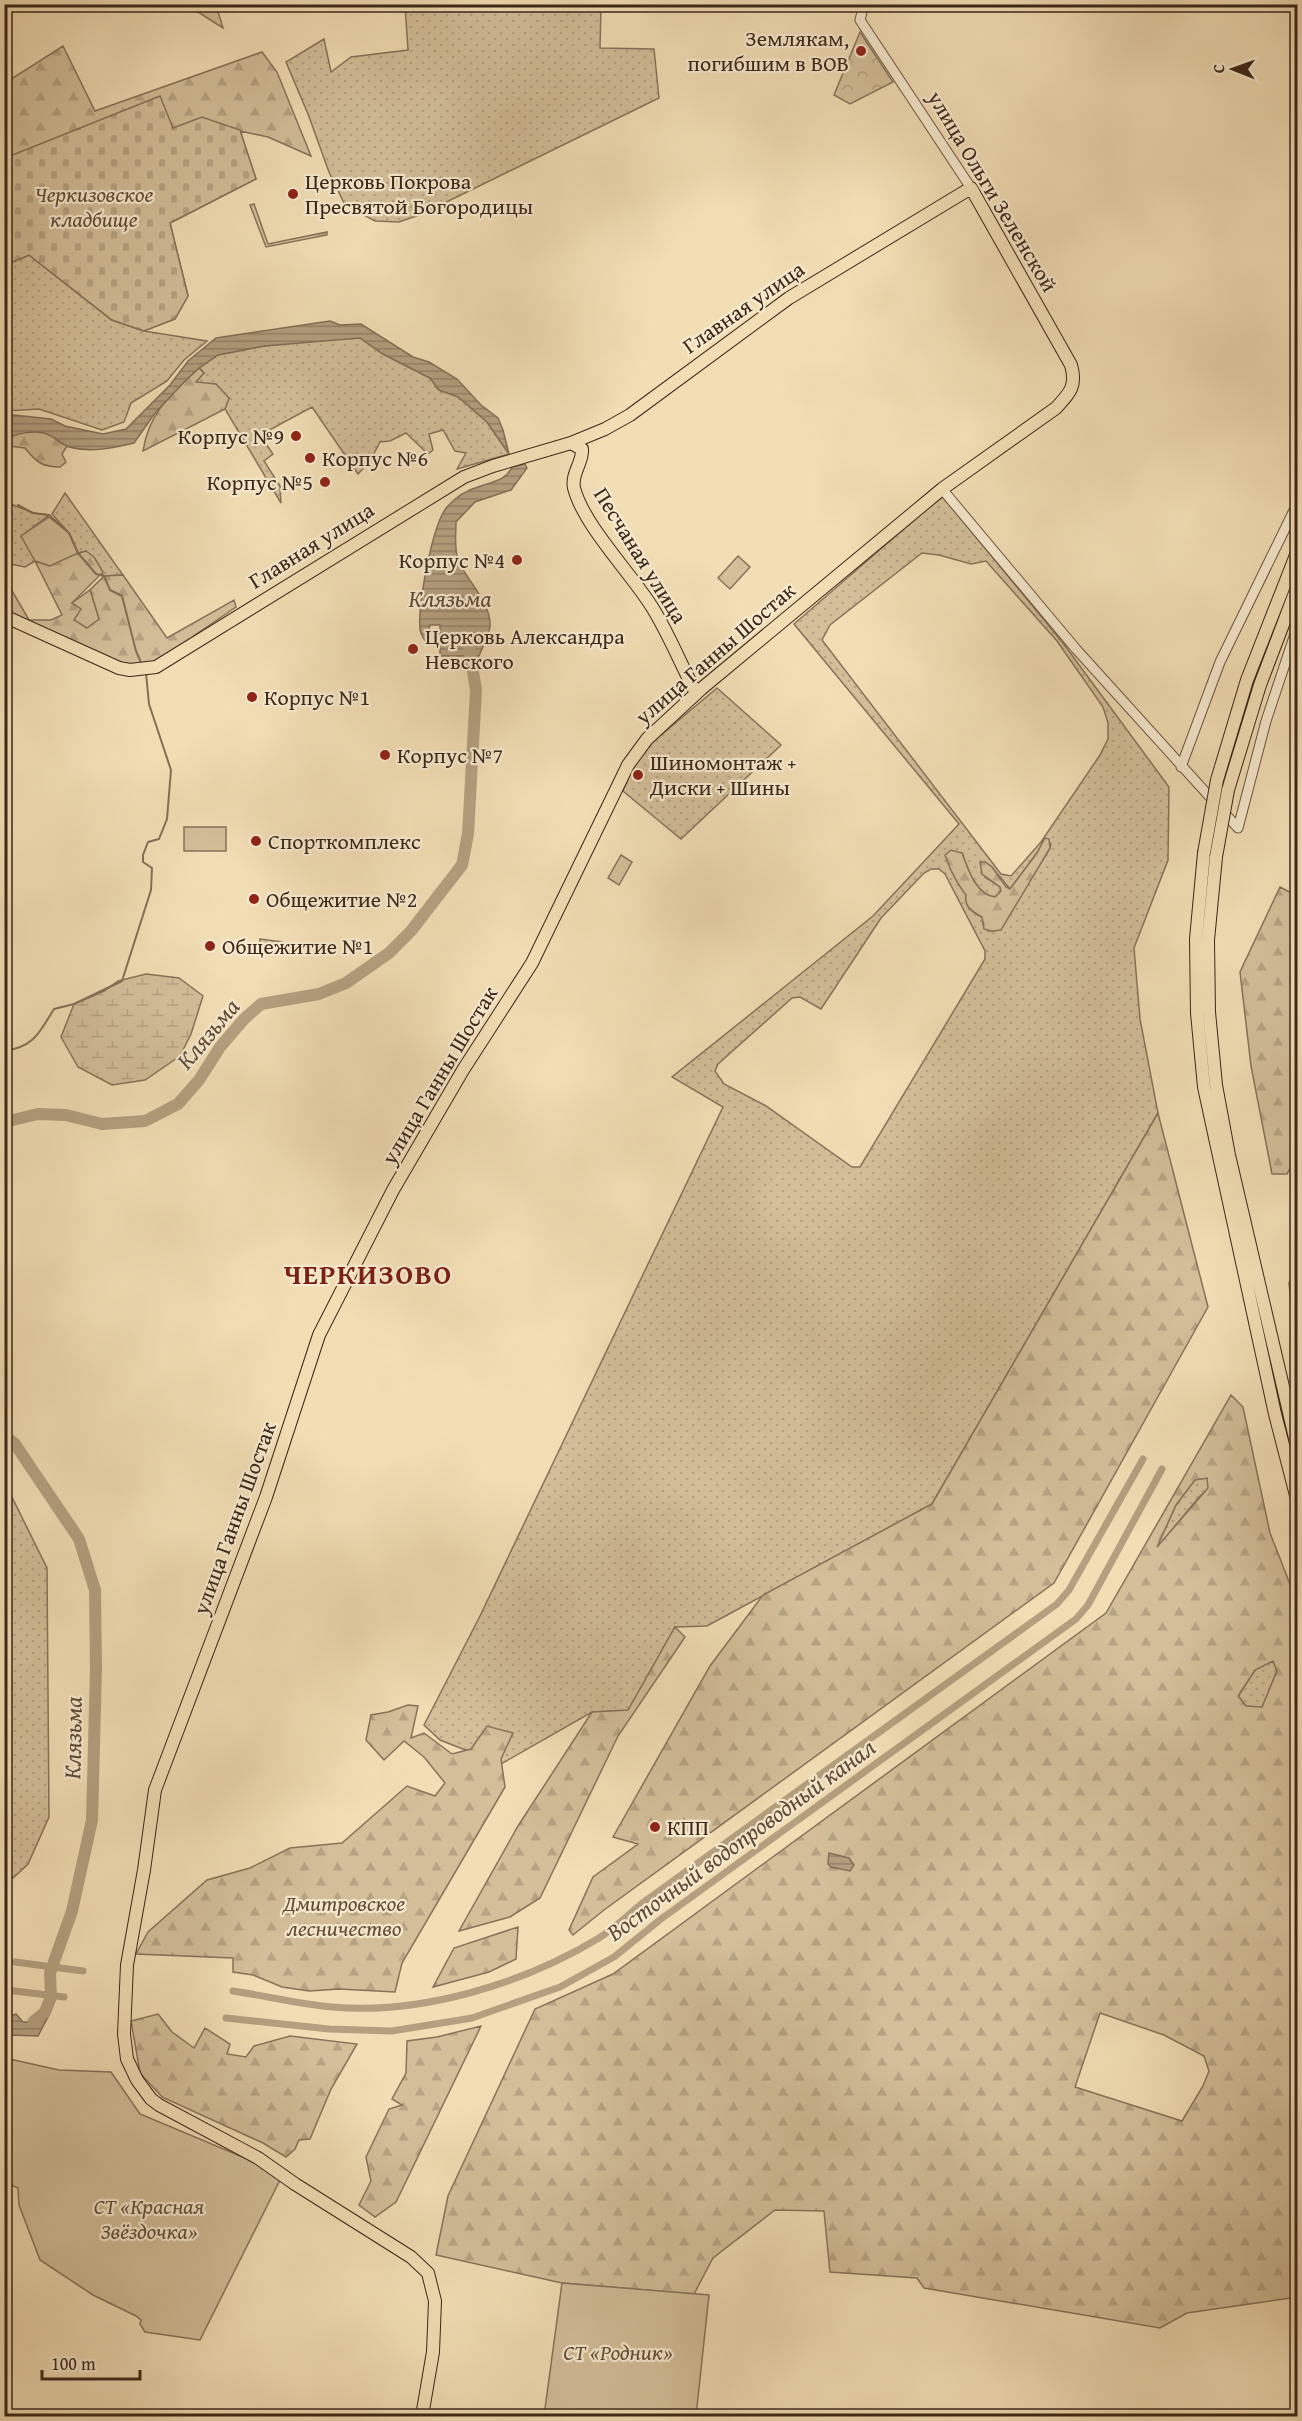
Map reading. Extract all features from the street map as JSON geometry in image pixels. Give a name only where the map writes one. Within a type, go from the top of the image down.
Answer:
[{"type":"main road","name":"улица Ольги Зеленской","points":[[971,188],[1071,365],[1074,377],[1072,391]]},
{"type":"main road","name":"Главная улица","points":[[4,616],[119,668],[129,670],[147,668],[464,477],[536,452],[571,443],[605,429],[630,415],[789,298],[971,188]]},
{"type":"main road","name":"улица Ганны Шостак","points":[[422,2416],[433,2342],[435,2301],[428,2273],[411,2257],[258,2158],[176,2115],[151,2099],[137,2080],[127,2060],[124,2034],[127,1965],[155,1790],[266,1497],[319,1335],[393,1190],[463,1070],[532,963],[628,765],[647,739],[696,693],[942,489],[1056,408],[1072,391]]},
{"type":"main road","name":"Песчаная улица","points":[[571,443],[582,449],[582,457],[573,479],[578,499],[653,607],[696,693]]},
{"type":"main road","points":[[1298,550],[1246,680],[1217,780],[1210,855],[1208,940],[1209,1012],[1216,1085],[1232,1166],[1298,1451]]},
{"type":"main road","points":[[1298,585],[1260,685],[1228,790],[1210,855],[1196,939],[1197,1013],[1204,1087],[1275,1414],[1298,1503]]},
{"type":"street","name":"улица Ольги Зеленской","points":[[864,4],[860,20],[971,188]]},
{"type":"street","points":[[942,489],[1076,649],[1238,828],[1266,721],[1298,625]]},
{"type":"street","points":[[1181,767],[1220,662],[1298,502]]},
{"type":"green space","points":[[187,5],[216,5],[223,28]]},
{"type":"green space","points":[[405,5],[601,5],[600,48],[654,49],[659,98],[422,214],[399,222],[375,221],[345,205],[329,172],[286,62],[324,39],[331,72],[351,57],[408,50]]},
{"type":"green space","points":[[860,32],[893,82],[850,104],[834,95]]},
{"type":"green space","name":"Черкизовское кладбище","points":[[63,46],[95,111],[262,52],[277,72],[311,156],[268,137],[240,131],[256,179],[170,223],[188,296],[175,319],[144,331],[112,320],[29,255],[5,265],[5,83]]},
{"type":"green space","name":"Черкизовское кладбище","points":[[160,96],[173,128],[202,117],[240,130],[256,179],[170,223],[188,296],[175,319],[144,331],[112,320],[29,255],[5,265],[5,158]]},
{"type":"green space","points":[[254,204],[268,244],[327,232],[327,235],[266,247],[250,205]]},
{"type":"green space","points":[[29,255],[112,320],[144,331],[207,341],[184,360],[167,381],[131,403],[124,422],[102,430],[39,409],[5,411],[5,265]]},
{"type":"green space","points":[[360,338],[383,354],[430,378],[439,390],[458,396],[487,422],[509,454],[457,469],[466,453],[455,451],[443,430],[429,434],[433,450],[428,454],[406,433],[390,441],[380,442],[370,461],[358,474],[312,407],[260,435],[273,454],[264,461],[280,486],[281,503],[225,409],[229,398],[195,382],[204,373],[199,368],[218,355],[264,346]]},
{"type":"green space","points":[[199,368],[204,373],[196,382],[216,384],[229,398],[225,409],[143,451],[150,425],[156,414],[171,395]]},
{"type":"green space","points":[[9,423],[72,438],[62,454],[66,462],[60,467],[44,465],[25,448],[9,446]]},
{"type":"green space","points":[[65,493],[123,575],[104,576],[86,551],[78,553],[69,533],[52,514]]},
{"type":"green space","points":[[942,496],[1063,643],[1169,787],[1168,860],[1134,948],[1140,1019],[1158,1113],[932,1504],[707,1626],[675,1627],[628,1711],[592,1712],[501,1764],[440,1740],[424,1725],[480,1616],[723,1107],[672,1077],[873,916],[959,824],[794,624]],"holes":[[[922,553],[971,564],[986,561],[1057,641],[1103,707],[1108,723],[1108,739],[1100,755],[1041,842],[1011,876],[1001,874],[822,640],[830,625]],[[1045,838],[1051,844],[1050,848],[1000,930],[988,931],[983,925],[982,917],[968,906],[966,895],[950,866],[962,853],[978,886],[983,892],[995,897],[1001,891],[1000,887],[985,877],[985,862],[1010,889],[1037,853]],[[931,869],[939,869],[945,874],[985,951],[985,959],[860,1167],[852,1167],[766,1106],[724,1084],[715,1071],[718,1064],[792,998],[800,997],[821,1009],[881,918],[924,873]]]},
{"type":"green space","points":[[4,501],[33,513],[49,515],[22,536],[35,561],[25,567],[11,564],[5,554]]},
{"type":"green space","points":[[49,517],[69,533],[78,553],[50,566],[35,561],[21,536]]},
{"type":"green space","points":[[86,551],[94,557],[103,572],[72,603],[99,619],[90,590],[104,576],[123,575],[167,638],[234,600],[236,607],[195,635],[156,667],[130,670],[5,616],[4,577],[29,620],[51,620],[62,615],[35,561],[50,566],[63,558]]},
{"type":"green space","points":[[738,556],[750,567],[730,589],[718,578]]},
{"type":"green space","points":[[90,590],[99,619],[87,628],[74,620],[81,609],[72,603]]},
{"type":"green space","points":[[717,688],[781,745],[681,839],[623,791],[632,768],[648,746]]},
{"type":"green space","points":[[184,827],[226,827],[226,851],[184,851]]},
{"type":"green space","points":[[1045,838],[1049,839],[1050,848],[1001,930],[984,929],[982,917],[968,906],[966,895],[945,855],[951,850],[962,853],[978,886],[983,892],[995,897],[1001,891],[1000,887],[982,874],[980,862],[985,862],[992,867],[1006,887],[1010,889],[1037,853]]},
{"type":"green space","points":[[621,855],[632,862],[619,885],[608,878]]},
{"type":"green space","points":[[1280,887],[1297,896],[1298,1155],[1287,1174],[1272,1174],[1251,1066],[1240,972]]},
{"type":"green space","points":[[260,939],[282,942],[280,953],[259,950]]},
{"type":"green space","points":[[146,974],[179,978],[203,996],[191,1034],[180,1056],[145,1080],[112,1085],[78,1067],[61,1037],[74,1004],[104,991],[118,981]]},
{"type":"green space","points":[[1158,1113],[1208,1307],[1054,1583],[604,1910],[573,1935],[569,1930],[593,1877],[638,1844],[613,1837],[710,1666],[763,1595],[932,1504]]},
{"type":"green space","points":[[1298,1268],[1297,1341],[1289,1283]]},
{"type":"green space","points":[[1231,1395],[1243,1407],[1270,1533],[1297,1602],[1297,2297],[1187,2313],[1160,2328],[924,2288],[917,2278],[830,2272],[824,2211],[775,2210],[713,2258],[694,2294],[562,2283],[436,2255],[448,2196],[535,2009],[613,1974],[1106,1613]],"holes":[[[1207,1478],[1208,1488],[1157,1547],[1176,1505],[1195,1480]],[[1273,1661],[1277,1671],[1262,1707],[1246,1706],[1238,1696],[1255,1670]],[[1100,2013],[1164,2035],[1204,2056],[1209,2071],[1203,2086],[1182,2121],[1075,2087]]]},
{"type":"green space","points":[[1207,1478],[1209,1488],[1156,1549],[1176,1505],[1195,1479]]},
{"type":"green space","points":[[5,1483],[47,1568],[49,1817],[28,1864],[13,1878],[4,1874]]},
{"type":"green space","points":[[675,1627],[685,1637],[618,1736],[540,1898],[510,1917],[459,1931],[518,1826],[592,1712],[628,1710]]},
{"type":"green space","points":[[1273,1661],[1277,1671],[1262,1708],[1246,1706],[1238,1696],[1256,1669]]},
{"type":"green space","name":"Дмитровское лесничество","points":[[408,1705],[418,1706],[411,1738],[424,1733],[452,1754],[471,1749],[487,1726],[513,1733],[501,1759],[505,1787],[402,1963],[395,1992],[339,1989],[309,1991],[282,1987],[253,1975],[233,1972],[233,1958],[136,1954],[148,1932],[207,1880],[250,1868],[290,1848],[342,1843],[407,1786],[435,1796],[445,1783],[424,1757],[404,1741],[384,1760],[366,1740],[371,1715]]},
{"type":"green space","points":[[518,1927],[516,1959],[489,1972],[433,1987],[454,1948]]},
{"type":"green space","points":[[158,2014],[172,2032],[194,2048],[205,2028],[230,2044],[227,2054],[246,2057],[254,2046],[290,2036],[357,2044],[331,2089],[310,2139],[299,2140],[295,2149],[286,2157],[263,2143],[162,2097],[140,2073],[131,2021]]},
{"type":"green space","points":[[481,2026],[396,2202],[375,2217],[359,2205],[371,2181],[366,2157],[389,2109],[402,2105],[392,2099],[406,2073],[407,2041],[437,2037]]},
{"type":"green space","name":"СТ «Красная Звёздочка»","points":[[5,2058],[59,2070],[111,2072],[140,2114],[252,2161],[280,2180],[200,2340],[145,2332],[140,2324],[141,2320],[136,2316],[93,2295],[40,2260],[19,2205],[18,2188],[11,2185],[8,2196],[5,2198]]},
{"type":"green space","name":"СТ «Родник»","points":[[562,2283],[709,2295],[696,2416],[544,2416]]},
{"type":"water","points":[[330,321],[340,325],[361,324],[413,357],[429,362],[457,379],[481,405],[498,418],[509,454],[487,422],[458,397],[439,390],[430,378],[383,354],[360,338],[264,346],[218,355],[187,379],[155,413],[134,443],[85,450],[66,446],[44,433],[33,432],[5,440],[5,418],[14,415],[51,419],[65,426],[103,434],[126,429],[170,385],[188,361],[216,338]]},
{"type":"water","name":"Клязьма","points":[[525,464],[527,468],[511,490],[475,502],[456,522],[458,559],[482,598],[489,616],[490,629],[479,656],[440,656],[440,625],[430,625],[425,641],[420,630],[420,617],[427,565],[441,516],[447,507],[461,495],[502,478],[512,467]]},
{"type":"water","points":[[829,1853],[849,1858],[854,1865],[850,1871],[831,1867],[828,1864]]},
{"type":"water","points":[[42,2009],[49,2015],[38,2036],[9,2035],[5,2043],[5,2018],[16,2014],[23,2022],[29,2022]]},
{"type":"waterway","points":[[18,505],[33,513],[49,515],[69,533],[78,553],[96,574],[104,576],[110,590],[122,596],[136,651],[142,665]]},
{"type":"waterway","name":"Клязьма","points":[[4,1122],[38,1114],[66,1115],[102,1124],[145,1121],[178,1104],[199,1080],[220,1047],[244,1019],[261,1004],[319,994],[346,983],[389,953],[411,931],[462,865],[468,834],[476,690],[468,641]]},
{"type":"waterway","points":[[4,1051],[22,1046],[35,1038],[54,1009],[74,1004],[122,981],[151,890],[152,868],[143,862],[143,855],[148,842],[159,839],[167,819],[171,770],[149,704],[146,673]]},
{"type":"waterway","name":"Клязьма","points":[[4,1435],[15,1444],[79,1539],[95,1590],[96,1669],[92,1820],[72,1911],[50,1973],[51,1997],[45,2012],[33,2022]]},
{"type":"waterway","name":"Восточный водопроводный канал","points":[[233,1991],[332,2007],[401,2006],[436,2001],[505,1982],[538,1969],[599,1938],[645,1901],[1057,1604],[1069,1590],[1143,1459]]},
{"type":"waterway","name":"Восточный водопроводный канал","points":[[226,2018],[329,2029],[392,2031],[472,2018],[560,1987],[614,1957],[661,1919],[1076,1619],[1088,1605],[1162,1469]]},
{"type":"waterway","name":"Восточный водопроводный канал","points":[[15,1962],[83,1971]]},
{"type":"waterway","name":"Восточный водопроводный канал","points":[[6,1990],[64,1997]]},
{"type":"place","name":"Землякам, погибшим в ВОВ","points":[[861,51]]},
{"type":"place","name":"Церковь Покрова Пресвятой Богородицы","points":[[293,194]]},
{"type":"place","name":"Корпус №9","points":[[296,436]]},
{"type":"place","name":"Корпус №6","points":[[310,458]]},
{"type":"place","name":"Корпус №5","points":[[325,482]]},
{"type":"place","name":"Корпус №4","points":[[517,560]]},
{"type":"place","name":"Церковь Александра Невского","points":[[413,649]]},
{"type":"place","name":"Корпус №1","points":[[252,697]]},
{"type":"place","name":"Корпус №7","points":[[385,755]]},
{"type":"place","name":"Шиномонтаж + Диски + Шины","points":[[638,775]]},
{"type":"place","name":"Спорткомплекс","points":[[256,841]]},
{"type":"place","name":"Общежитие №2","points":[[254,899]]},
{"type":"place","name":"Общежитие №1","points":[[210,946]]},
{"type":"place","name":"КПП","points":[[655,1827]]},
{"type":"district","name":"ЧЕРКИЗОВО","points":[[368,1274]]}]
